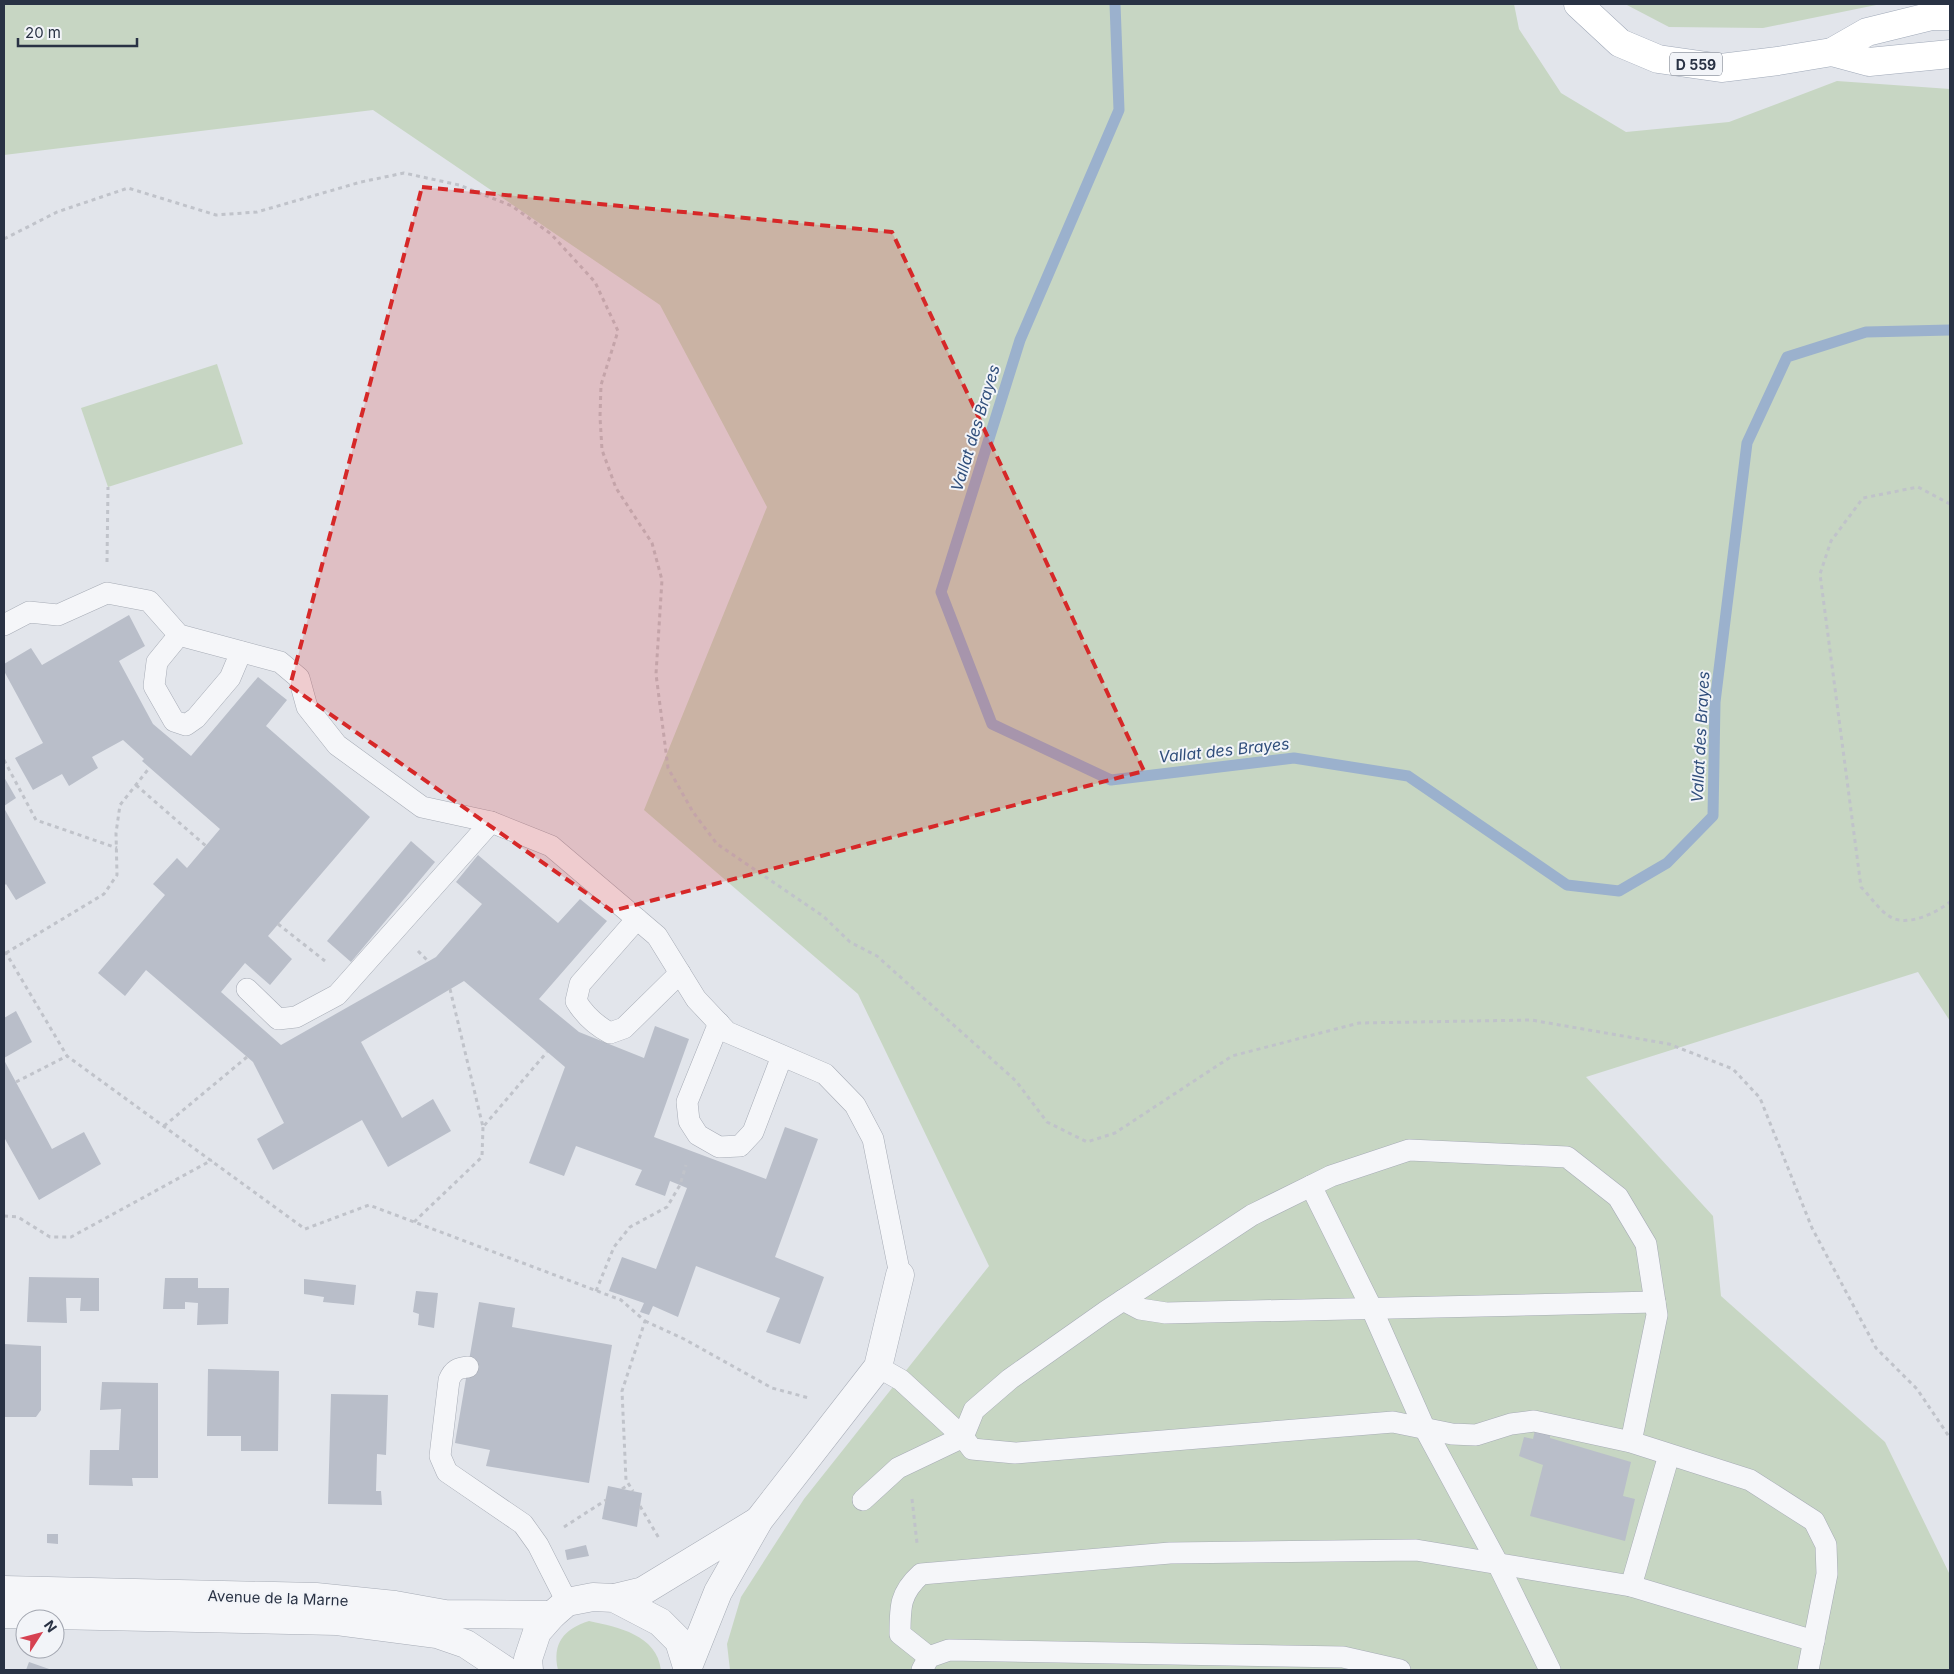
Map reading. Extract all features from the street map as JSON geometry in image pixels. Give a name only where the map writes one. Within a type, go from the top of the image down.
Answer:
[{"type":"main road","name":"D 559","points":[[1578,4],[1620,43],[1658,59],[1721,68],[1832,52],[1866,32],[1932,16],[1950,16]]},
{"type":"main road","name":"D 559","points":[[1832,52],[1869,62],[1950,54]]},
{"type":"street","points":[[688,1669],[718,1592],[759,1520],[878,1367],[900,1275]]},
{"type":"street","points":[[614,1598],[644,1591],[759,1520]]},
{"type":"street","name":"Avenue de la Marne","points":[[4,1590],[316,1597],[395,1605],[445,1614],[559,1608],[593,1597],[614,1598]]},
{"type":"street","points":[[614,1598],[660,1622],[679,1642],[688,1669]]},
{"type":"street","points":[[530,1670],[528,1659],[537,1632],[559,1608]]},
{"type":"street","name":"Avenue de la Marne","points":[[4,1614],[337,1621],[437,1634],[466,1644],[505,1670]]},
{"type":"lane","points":[[4,625],[28,612],[58,615],[107,593],[148,601],[179,635],[280,662],[299,678],[307,707],[337,745],[422,807],[491,822],[551,846],[657,936],[696,999],[727,1032],[825,1074],[855,1105],[873,1139],[900,1275]]},
{"type":"lane","points":[[179,635],[157,662],[154,686],[174,721],[186,725],[196,718],[230,678],[241,652]]},
{"type":"lane","points":[[247,989],[278,1018],[296,1017],[337,995],[491,822]]},
{"type":"lane","points":[[637,919],[580,984],[576,1001],[584,1014],[596,1025],[610,1033],[624,1028],[680,972]]},
{"type":"lane","points":[[719,1023],[687,1102],[688,1121],[698,1135],[719,1147],[740,1146],[753,1132],[782,1056]]},
{"type":"lane","points":[[863,1500],[898,1468],[963,1437],[974,1410],[1002,1386],[1123,1300],[1252,1215],[1330,1176],[1409,1150],[1568,1157],[1618,1197],[1646,1244],[1657,1315],[1631,1442]]},
{"type":"lane","points":[[1311,1186],[1371,1307],[1424,1427],[1497,1562],[1550,1670]]},
{"type":"lane","points":[[1123,1300],[1140,1309],[1166,1313],[1655,1302]]},
{"type":"lane","points":[[468,1367],[458,1368],[452,1372],[449,1380],[440,1456],[447,1472],[523,1524],[538,1544],[559,1608]]},
{"type":"lane","points":[[878,1367],[901,1380],[963,1437],[972,1449],[1015,1453],[1393,1422],[1452,1434],[1476,1435],[1511,1424],[1534,1421],[1631,1442],[1750,1480],[1814,1521],[1826,1545],[1827,1574],[1808,1670]]},
{"type":"lane","points":[[1632,1586],[1669,1455]]},
{"type":"lane","points":[[1400,1670],[1342,1664],[1086,1661],[949,1650],[926,1664],[900,1634],[900,1608],[907,1586],[921,1574],[1180,1553],[1416,1550],[1632,1586],[1814,1641]]},
{"type":"path","points":[[4,239],[57,212],[128,188],[216,215],[257,212],[360,182],[404,172],[459,186],[512,206],[551,234],[595,282],[618,330],[600,385],[602,450],[616,488],[652,543],[662,580],[656,674],[668,768],[693,812],[717,844],[823,916],[850,942],[877,956],[1016,1081],[1047,1122],[1087,1142],[1114,1133],[1232,1056],[1359,1023],[1531,1020],[1669,1044],[1733,1069],[1760,1098],[1812,1228],[1876,1348],[1917,1390],[1950,1438]]},
{"type":"path","points":[[1950,504],[1918,487],[1862,498],[1831,541],[1820,574],[1862,887],[1889,917],[1913,920],[1941,909],[1950,902]]},
{"type":"path","points":[[107,593],[108,488]]},
{"type":"path","points":[[4,760],[36,820],[117,848]]},
{"type":"path","points":[[150,767],[120,805],[116,833],[117,876],[104,894],[5,953],[68,1056],[305,1229],[369,1205],[621,1300],[645,1321],[684,1339],[772,1388],[823,1402],[843,1412]]},
{"type":"path","points":[[136,785],[206,846]]},
{"type":"path","points":[[278,924],[350,981]]},
{"type":"path","points":[[414,1222],[482,1157],[483,1127],[450,989]]},
{"type":"path","points":[[483,1127],[547,1052]]},
{"type":"path","points":[[16,1082],[68,1056]]},
{"type":"path","points":[[164,1126],[247,1057]]},
{"type":"path","points":[[4,1216],[18,1217],[50,1237],[70,1237],[212,1160]]},
{"type":"path","points":[[596,1291],[614,1247],[630,1227],[667,1207],[680,1185],[688,1160]]},
{"type":"path","points":[[633,1490],[626,1480],[622,1391],[645,1321]]},
{"type":"path","points":[[907,1464],[921,1574]]},
{"type":"path","points":[[622,1489],[628,1485]]},
{"type":"path","points":[[538,1544],[606,1500]]},
{"type":"path","points":[[640,1506],[663,1544]]},
{"type":"highlighted area","points":[[422,187],[892,232],[1144,771],[612,911],[290,686]]},
{"type":"green space","points":[[4,4],[1514,4],[1519,29],[1561,93],[1626,132],[1729,122],[1837,81],[1950,89],[1950,1021],[1918,972],[1586,1077],[1713,1216],[1721,1296],[1885,1442],[1950,1575],[1950,1670],[730,1670],[727,1644],[741,1597],[804,1499],[989,1266],[858,994],[644,810],[767,507],[660,305],[373,110],[4,155]]},
{"type":"green space","points":[[1625,4],[1881,4],[1763,28],[1669,27]]},
{"type":"green space","points":[[217,364],[243,444],[108,487],[81,408]]},
{"type":"green space","points":[[589,1621],[623,1630],[644,1641],[652,1648],[658,1658],[661,1670],[558,1670],[557,1652],[562,1638],[573,1628]]},
{"type":"building","points":[[129,615],[145,646],[119,661],[153,724],[191,756],[258,677],[287,700],[266,726],[370,817],[268,936],[292,959],[270,985],[245,963],[221,992],[281,1045],[436,957],[482,904],[456,882],[478,855],[558,923],[580,899],[607,921],[539,999],[579,1032],[644,1058],[655,1026],[689,1039],[654,1137],[766,1179],[785,1127],[818,1139],[775,1257],[824,1277],[800,1344],[766,1332],[780,1298],[696,1266],[678,1317],[653,1306],[649,1315],[640,1312],[644,1303],[609,1291],[622,1257],[656,1269],[687,1188],[670,1181],[665,1196],[635,1185],[642,1170],[576,1146],[564,1176],[529,1163],[565,1067],[464,981],[361,1042],[402,1118],[433,1099],[451,1131],[388,1167],[362,1120],[273,1170],[257,1139],[284,1123],[253,1062],[146,970],[125,996],[98,973],[165,895],[153,884],[177,858],[187,868],[220,829],[142,761],[144,759],[123,740],[92,757],[98,768],[69,786],[62,774],[33,790],[15,758],[43,743],[4,671],[4,664],[31,648],[42,665]]},
{"type":"building","points":[[4,777],[16,798],[4,806]]},
{"type":"building","points":[[4,808],[46,883],[16,900],[6,884],[4,886]]},
{"type":"building","points":[[411,841],[435,862],[351,962],[327,941]]},
{"type":"building","points":[[16,1011],[32,1042],[4,1058],[4,1018]]},
{"type":"building","points":[[4,1060],[52,1149],[84,1132],[101,1164],[39,1200],[4,1140]]},
{"type":"building","points":[[29,1277],[99,1278],[99,1311],[80,1311],[81,1298],[66,1298],[67,1323],[27,1322]]},
{"type":"building","points":[[165,1278],[198,1278],[198,1288],[229,1288],[228,1324],[197,1325],[198,1303],[185,1302],[185,1309],[163,1309]]},
{"type":"building","points":[[304,1279],[356,1285],[354,1305],[323,1302],[324,1297],[304,1294]]},
{"type":"building","points":[[416,1291],[438,1293],[434,1328],[418,1325],[419,1314],[413,1312]]},
{"type":"building","points":[[479,1302],[515,1308],[512,1327],[612,1345],[589,1483],[486,1466],[490,1450],[455,1443]]},
{"type":"building","points":[[4,1344],[41,1346],[41,1410],[36,1417],[4,1417]]},
{"type":"building","points":[[208,1369],[279,1371],[278,1451],[241,1451],[241,1436],[207,1436]]},
{"type":"building","points":[[102,1382],[158,1383],[158,1478],[132,1478],[133,1486],[89,1485],[90,1450],[119,1450],[121,1409],[100,1410]]},
{"type":"building","points":[[331,1394],[388,1395],[386,1455],[377,1454],[376,1491],[381,1491],[382,1505],[328,1504]]},
{"type":"building","points":[[1535,1430],[1550,1434],[1550,1438],[1631,1462],[1623,1496],[1635,1499],[1625,1541],[1530,1516],[1543,1465],[1519,1456],[1524,1437],[1533,1439]]},
{"type":"building","points":[[608,1486],[642,1493],[637,1527],[602,1519]]},
{"type":"building","points":[[47,1534],[58,1534],[58,1544],[47,1543]]},
{"type":"building","points":[[586,1545],[589,1556],[567,1560],[565,1550]]},
{"type":"building","points":[[29,1662],[52,1670],[26,1670]]},
{"type":"waterway","name":"Vallat des Brayes","points":[[1115,4],[1119,110],[1020,340],[941,592],[992,724],[1111,780],[1294,758],[1408,776],[1567,885],[1619,891],[1667,863],[1713,816],[1715,702],[1747,443],[1787,357],[1866,332],[1950,330]]}]
